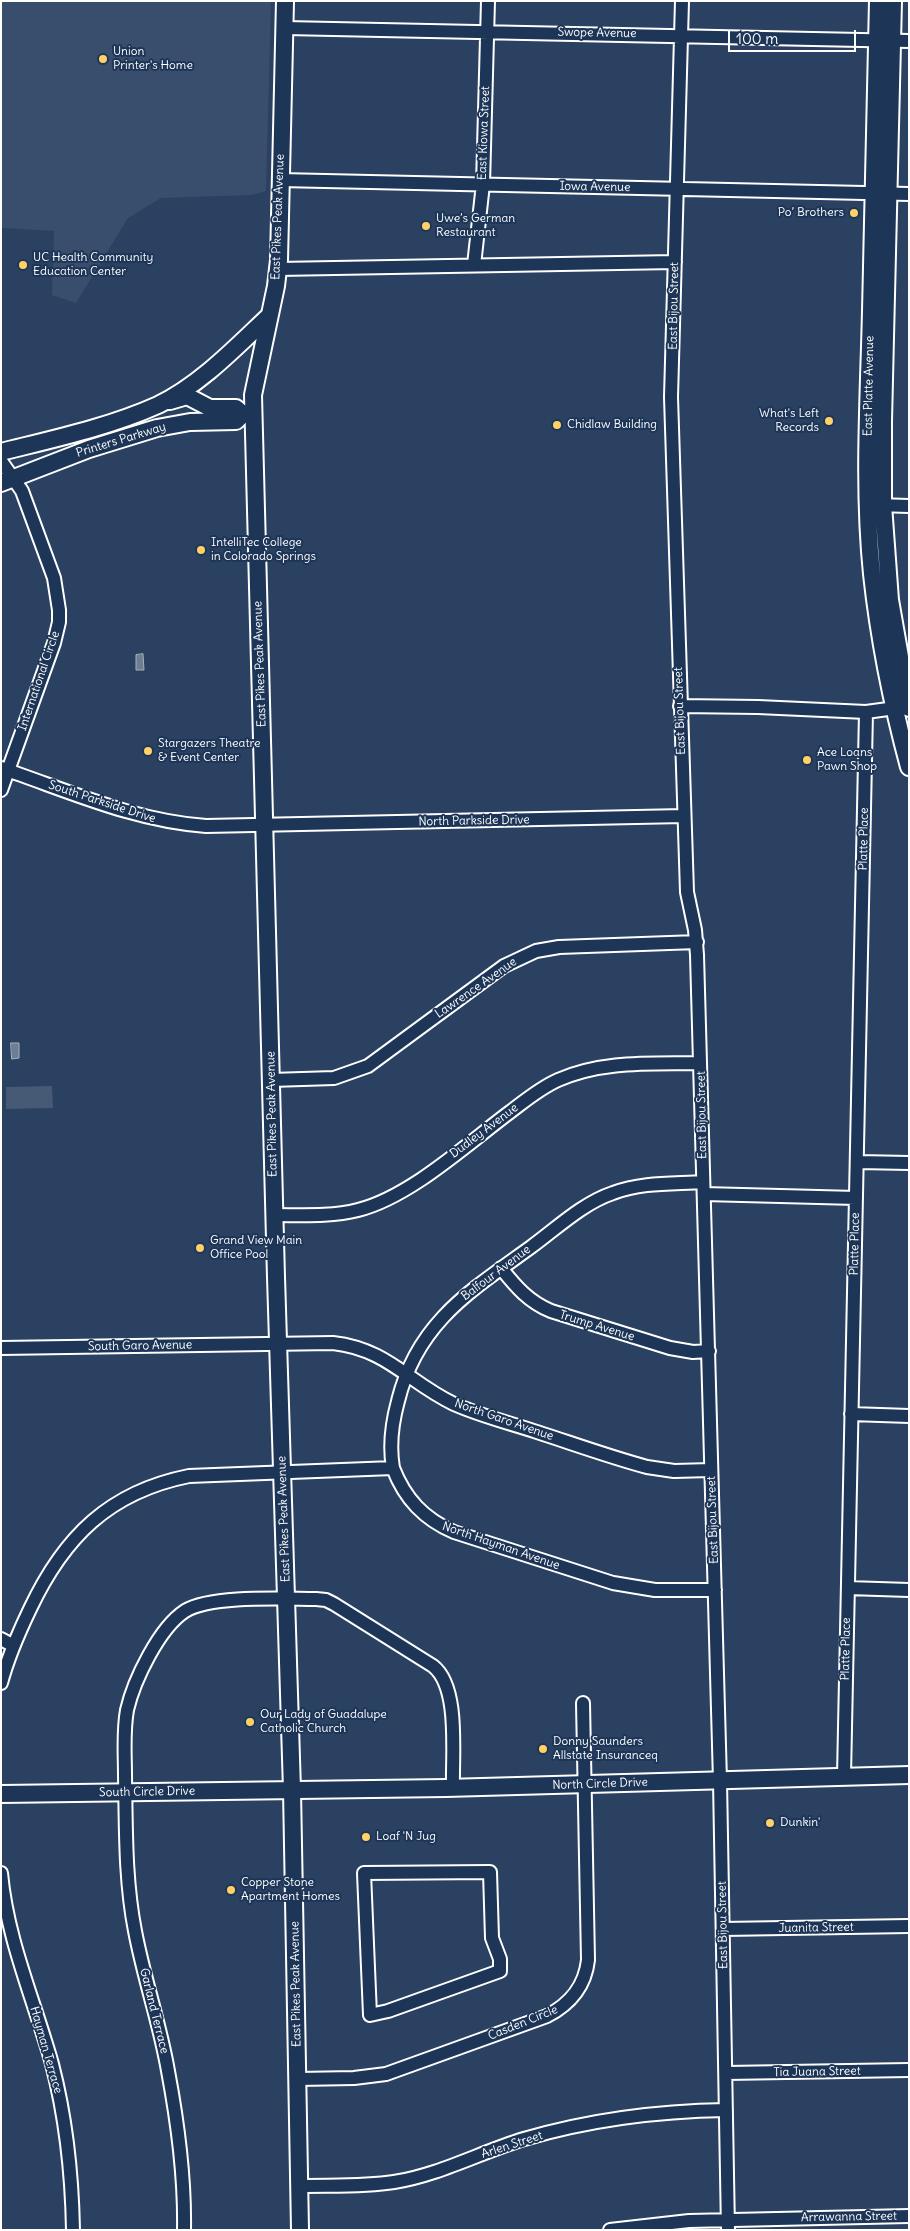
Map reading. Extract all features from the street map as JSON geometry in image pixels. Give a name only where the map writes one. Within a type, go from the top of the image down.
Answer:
[{"type":"main road","name":"East Pikes Peak Avenue","points":[[285,1],[278,269],[248,414],[265,826],[274,1216],[292,1790],[300,2230]]},
{"type":"main road","name":"East Platte Avenue","points":[[878,1],[893,41]]},
{"type":"main road","name":"East Platte Avenue","points":[[893,1],[893,41],[881,194],[876,505],[872,572],[877,612],[904,708],[909,767]]},
{"type":"main road","name":"Printers Parkway","points":[[159,404],[192,383],[227,355],[270,315]]},
{"type":"main road","name":"Printers Parkway","points":[[1,452],[88,429],[187,396],[210,408],[236,408],[248,414]]},
{"type":"main road","name":"Printers Parkway","points":[[8,480],[119,438],[173,424],[236,421],[248,414]]},
{"type":"main road","name":"North Circle Drive","points":[[292,1790],[453,1788],[844,1776],[909,1776]]},
{"type":"main road","name":"South Circle Drive","points":[[1,1794],[292,1790]]},
{"type":"street","name":"East Kiowa Street","points":[[474,265],[483,184],[488,1]]},
{"type":"street","name":"East Bijou Street","points":[[682,1],[671,397],[687,896],[697,942],[720,1781],[728,2225]]},
{"type":"street","name":"Swope Avenue","points":[[284,28],[893,41]]},
{"type":"street","name":"Iowa Avenue","points":[[280,180],[909,194]]},
{"type":"street","points":[[278,269],[675,262]]},
{"type":"street","name":"International Circle","points":[[1,461],[8,480],[22,492],[54,578],[59,599],[59,622],[54,643],[5,770],[1,790]]},
{"type":"street","points":[[876,505],[909,506]]},
{"type":"street","points":[[680,706],[758,707],[866,712],[904,708]]},
{"type":"street","name":"Platte Place","points":[[844,1776],[866,712]]},
{"type":"street","name":"South Parkside Drive","points":[[5,770],[150,819],[206,826],[265,826]]},
{"type":"street","name":"North Parkside Drive","points":[[265,826],[684,816]]},
{"type":"street","name":"Lawrence Avenue","points":[[271,1080],[334,1078],[368,1066],[504,966],[536,951],[559,947],[697,942]]},
{"type":"street","name":"Dudley Avenue","points":[[274,1216],[345,1213],[370,1207],[397,1195],[532,1095],[570,1075],[596,1067],[614,1065],[700,1063]]},
{"type":"street","points":[[858,1162],[909,1163]]},
{"type":"street","name":"Balfour Avenue","points":[[393,1468],[391,1455],[392,1432],[396,1408],[406,1373],[417,1350],[436,1324],[456,1303],[585,1207],[610,1194],[646,1185],[856,1198]]},
{"type":"street","name":"Trump Avenue","points":[[501,1268],[521,1292],[545,1309],[670,1348],[693,1352],[709,1351]]},
{"type":"street","name":"North Garo Avenue","points":[[278,1344],[333,1343],[356,1346],[379,1355],[442,1397],[470,1411],[647,1467],[674,1471],[711,1470]]},
{"type":"street","name":"South Garo Avenue","points":[[1,1348],[278,1344]]},
{"type":"street","points":[[851,1414],[909,1416]]},
{"type":"street","points":[[1,1683],[7,1642],[40,1588],[64,1550],[86,1525],[112,1505],[144,1489],[189,1476],[393,1468]]},
{"type":"street","name":"North Hayman Avenue","points":[[393,1468],[405,1492],[420,1512],[435,1523],[454,1532],[613,1583],[655,1590],[715,1590]]},
{"type":"street","points":[[848,1588],[909,1590]]},
{"type":"street","name":"Garland Terrace","points":[[184,2230],[182,2172],[175,2107],[133,1921],[128,1882],[125,1792],[124,1736],[128,1709],[142,1671],[167,1628],[186,1611],[209,1602],[287,1599],[326,1600],[334,1604],[439,1671],[448,1687],[451,1704],[453,1788]]},
{"type":"street","name":"Casden Circle","points":[[298,2079],[354,2078],[386,2074],[547,2016],[573,1997],[584,1980],[588,1960],[583,1703]]},
{"type":"street","points":[[490,1872],[492,1938],[500,1959],[500,1971],[370,2016],[364,1874],[490,1872]]},
{"type":"street","name":"Hayman Terrace","points":[[1,1873],[5,1904],[13,1938],[51,2063],[60,2101],[70,2166],[73,2230]]},
{"type":"street","name":"Juanita Street","points":[[723,1929],[909,1926]]},
{"type":"street","name":"Tia Juana Street","points":[[726,2073],[909,2070]]},
{"type":"street","name":"Arlen Street","points":[[299,2186],[394,2182],[417,2177],[523,2140],[558,2130],[656,2113],[726,2110]]},
{"type":"street","name":"Arrawanna Street","points":[[610,2230],[665,2222],[728,2225],[909,2216]]},
{"type":"shaded area","points":[[1,1],[271,1],[266,191],[252,195],[161,198],[128,218],[76,303],[52,295],[54,231],[1,228]]},
{"type":"shaded area","points":[[143,654],[144,670],[136,670],[136,655]]},
{"type":"shaded area","points":[[11,1043],[19,1043],[19,1058],[12,1059]]},
{"type":"shaded area","points":[[52,1086],[53,1108],[6,1109],[6,1087]]},
{"type":"place","name":"Union Printer's Home","points":[[103,59]]},
{"type":"place","name":"Po’ Brothers","points":[[854,213]]},
{"type":"place","name":"Uwe’s German Restaurant","points":[[426,226]]},
{"type":"place","name":"UC Health Community Education Center","points":[[23,265]]},
{"type":"place","name":"What's Left Records","points":[[829,421]]},
{"type":"place","name":"Chidlaw Building","points":[[557,425]]},
{"type":"place","name":"IntelliTec College in Colorado Springs","points":[[201,550]]},
{"type":"place","name":"Stargazers Theatre & Event Center","points":[[148,751]]},
{"type":"place","name":"Ace Loans Pawn Shop","points":[[807,760]]},
{"type":"place","name":"Grand View Main Office Pool","points":[[200,1248]]},
{"type":"place","name":"Our Lady of Guadalupe Catholic Church","points":[[250,1722]]},
{"type":"place","name":"Donny Saunders Allstate Insuranceq","points":[[543,1749]]},
{"type":"place","name":"Dunkin'","points":[[770,1823]]},
{"type":"place","name":"Loaf 'N Jug","points":[[366,1837]]},
{"type":"place","name":"Copper Stone Apartment Homes","points":[[231,1890]]}]
